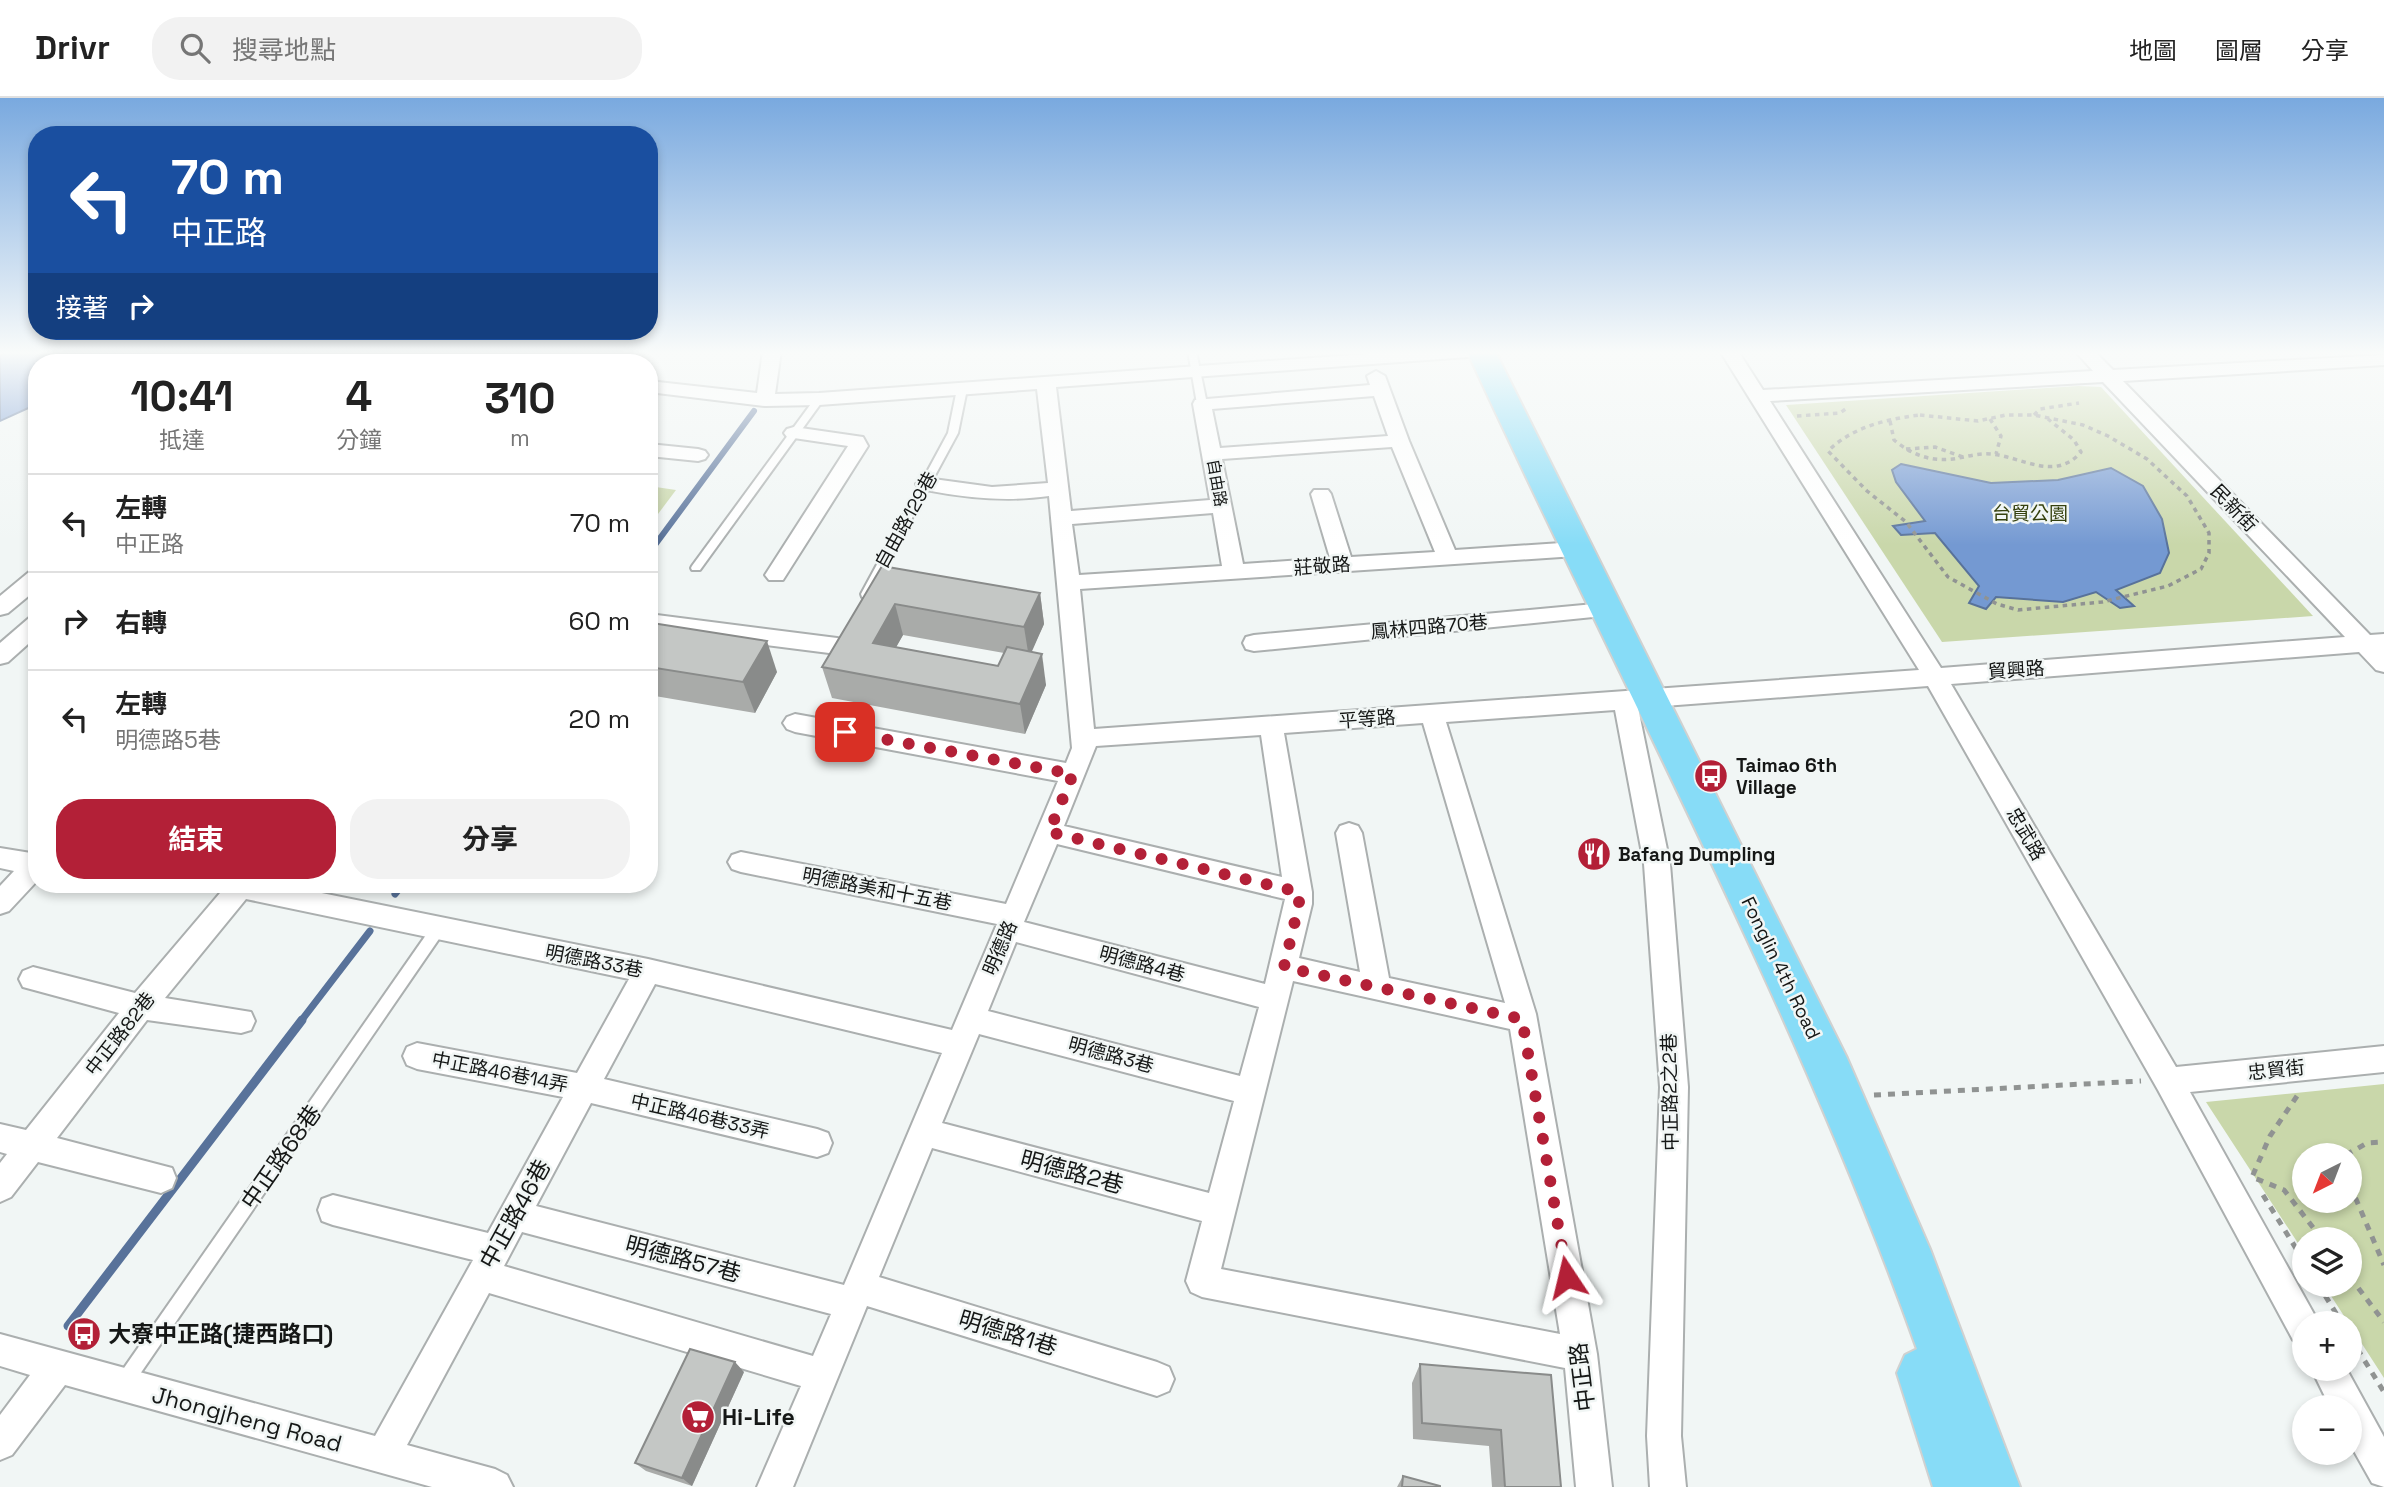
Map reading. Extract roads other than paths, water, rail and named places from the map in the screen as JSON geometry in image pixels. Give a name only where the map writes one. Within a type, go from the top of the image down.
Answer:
[{"type":"main road","name":"Fonglin 4th Road","points":[[1502,416],[1637,700],[1805,1017],[1875,1175],[1992,1487]]},
{"type":"main road","name":"Fonglin 4th Road","points":[[1637,700],[1833,1144],[1941,1423],[1961,1487]]},
{"type":"street","name":"明德路","points":[[775,1487],[1084,748],[1050,416]]},
{"type":"street","name":"自由路","points":[[1205,416],[1234,572]]},
{"type":"street","points":[[1390,416],[1448,558]]},
{"type":"street","name":"忠武路","points":[[1771,416],[1934,676],[2168,1081],[2296,1311]]},
{"type":"street","name":"民新街","points":[[2147,416],[2374,643],[2384,664]]},
{"type":"street","points":[[776,575],[859,442],[794,433]]},
{"type":"street","points":[[1213,454],[1399,441]]},
{"type":"street","points":[[658,451],[698,455]]},
{"type":"street","points":[[926,484],[976,494],[1001,495],[1058,488]]},
{"type":"street","points":[[1321,494],[1343,565]]},
{"type":"street","points":[[1062,518],[1221,506]]},
{"type":"street","name":"莊敬路","points":[[1069,583],[1565,550]]},
{"type":"street","points":[[0,608],[28,584]]},
{"type":"street","name":"鳳林四路70巷","points":[[1254,643],[1594,612]]},
{"type":"street","points":[[658,623],[840,640]]},
{"type":"street","points":[[0,656],[28,631]]},
{"type":"street","name":"貿興路","points":[[1637,700],[2374,643]]},
{"type":"street","name":"平等路","points":[[1085,738],[1637,700]]},
{"type":"street","name":"中正路2之2巷","points":[[1637,700],[1657,864],[1674,1087],[1664,1436],[1668,1487]]},
{"type":"street","name":"中正路","points":[[1433,715],[1522,1019],[1580,1354],[1594,1487]]},
{"type":"street","points":[[795,723],[1073,774]]},
{"type":"street","points":[[1271,725],[1299,904],[1202,1281],[1580,1354]]},
{"type":"street","points":[[1049,832],[1299,892]]},
{"type":"street","points":[[1349,834],[1377,988]]},
{"type":"street","points":[[0,858],[28,863]]},
{"type":"street","name":"明德路美和十五巷","points":[[741,862],[1011,922]]},
{"type":"street","points":[[0,903],[28,873]]},
{"type":"street","name":"中正路82巷","points":[[0,1187],[230,893]]},
{"type":"street","name":"明德路33巷","points":[[273,893],[438,929],[965,1032]]},
{"type":"street","name":"明德路4巷","points":[[1011,922],[1275,999]]},
{"type":"street","points":[[1284,967],[1522,1019]]},
{"type":"street","name":"中正路46巷","points":[[383,1456],[648,971]]},
{"type":"street","points":[[33,979],[141,1007],[241,1021]]},
{"type":"street","name":"明德路3巷","points":[[965,1032],[1251,1092]]},
{"type":"street","name":"中正路46巷14弄","points":[[417,1056],[584,1088]]},
{"type":"street","name":"忠貿街","points":[[2168,1081],[2384,1059]]},
{"type":"street","name":"中正路46巷33弄","points":[[584,1088],[817,1143]]},
{"type":"street","name":"明德路2巷","points":[[923,1132],[1220,1211]]},
{"type":"street","points":[[0,1138],[161,1178]]},
{"type":"street","points":[[333,1210],[821,1375]]},
{"type":"street","name":"明德路57巷","points":[[514,1215],[855,1295]]},
{"type":"street","name":"明德路1巷","points":[[855,1295],[1157,1379]]},
{"type":"street","name":"Jhongjheng Road","points":[[3,1356],[58,1366],[383,1456],[452,1481],[495,1487]]},
{"type":"street","points":[[0,1443],[58,1366]]},
{"type":"street","points":[[2362,1432],[2384,1471]]},
{"type":"lane","points":[[696,568],[807,416]]},
{"type":"lane","name":"自由路129巷","points":[[862,600],[953,433],[957,416]]},
{"type":"lane","name":"中正路68巷","points":[[123,1384],[438,929]]},
{"type":"water","points":[[1901,464],[1991,483],[2058,480],[2111,468],[2143,486],[2162,519],[2169,553],[2160,573],[2116,590],[2134,606],[2120,608],[2096,592],[2063,602],[1996,597],[1986,609],[1969,603],[1979,586],[1935,533],[1901,535],[1893,526],[1925,521],[1896,482],[1892,470]]},
{"type":"waterway","points":[[658,541],[750,416]]},
{"type":"waterway","points":[[301,1021],[370,931]]},
{"type":"waterway","points":[[68,1326],[302,1020]]},
{"type":"place","name":"Taimao 6th Village","points":[[1711,776]]},
{"type":"place","name":"Bafang Dumpling","points":[[1594,854]]},
{"type":"place","name":"大寮中正路(捷西路口)","points":[[84,1334]]},
{"type":"place","name":"Hi-Life","points":[[698,1417]]},
{"type":"park label","name":"台貿公園","points":[[2030,513]]}]
